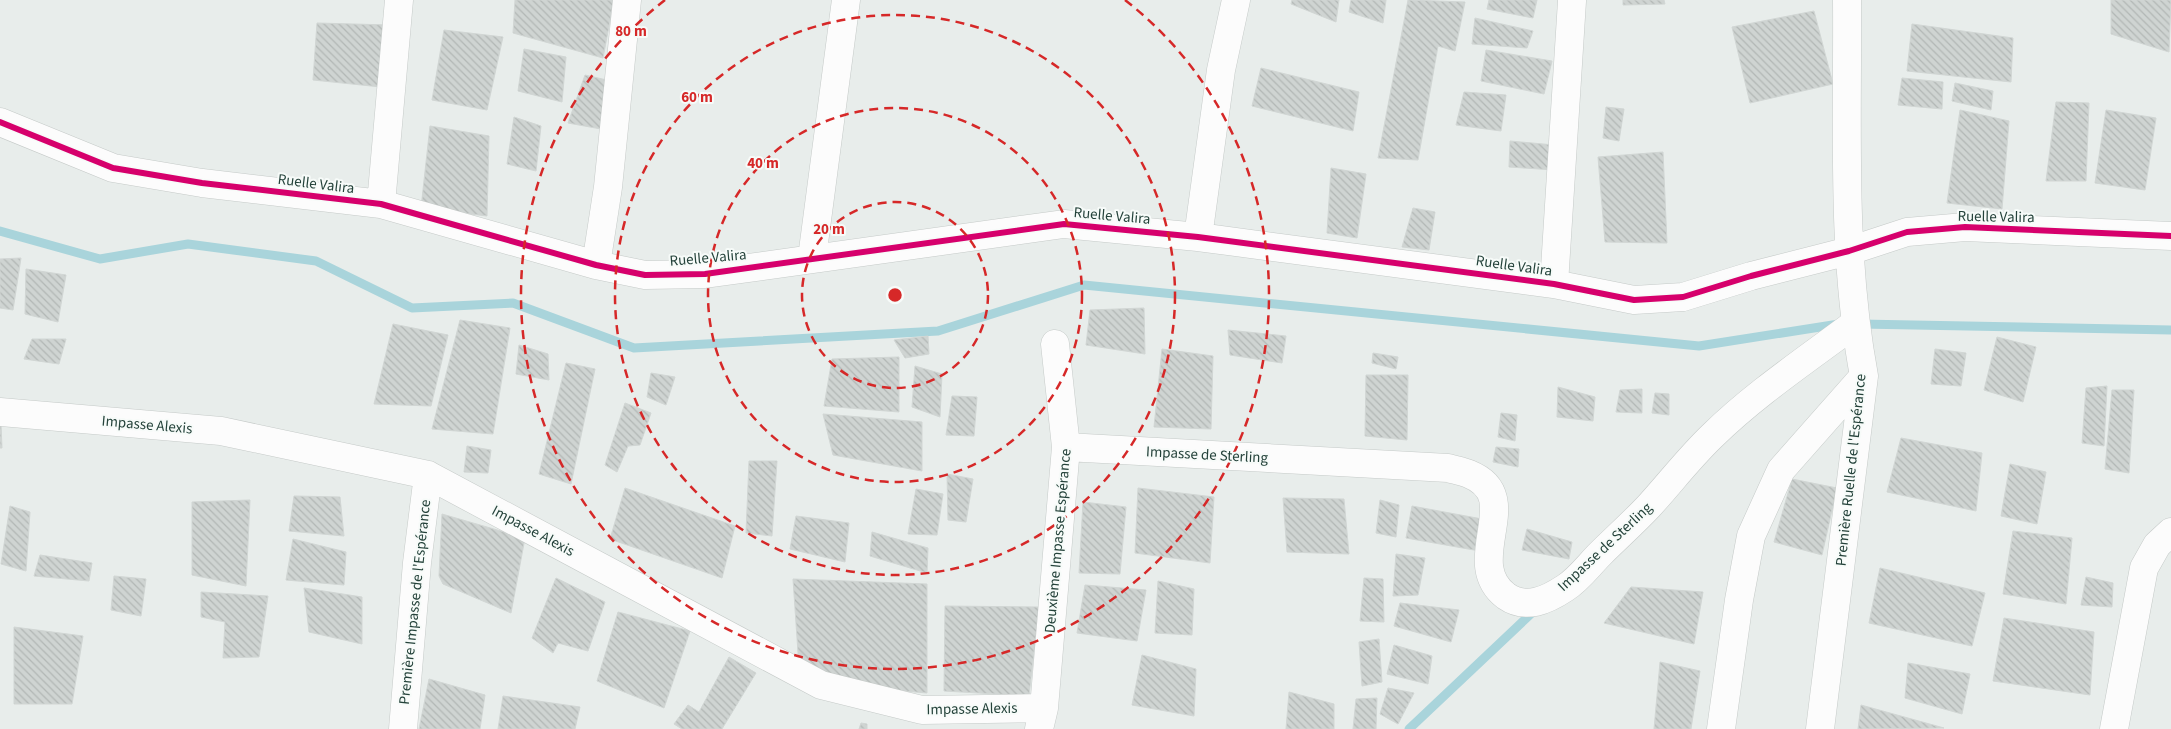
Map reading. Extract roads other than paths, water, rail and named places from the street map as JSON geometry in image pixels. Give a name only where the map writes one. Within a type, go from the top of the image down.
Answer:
[{"type":"street","points":[[381,204],[400,0]]},
{"type":"street","points":[[596,265],[608,187],[627,0]]},
{"type":"street","points":[[812,258],[846,0]]},
{"type":"street","points":[[1198,237],[1221,70],[1236,0]]},
{"type":"street","name":"Première Ruelle de l'Espérance","points":[[1820,729],[1864,376],[1854,324],[1849,251],[1847,0]]},
{"type":"street","points":[[1554,284],[1572,1]]},
{"type":"street","name":"Ruelle Valira","points":[[0,122],[113,168],[202,183],[381,204],[596,265],[645,275],[705,274],[1064,224],[1198,237],[1554,284],[1634,300],[1683,297],[1751,276],[1849,251],[1907,232],[1965,227],[2171,236]]},
{"type":"street","name":"Impasse de Sterling","points":[[1066,447],[1448,468],[1471,474],[1484,484],[1493,498],[1496,517],[1487,559],[1492,582],[1506,596],[1519,603],[1535,603],[1567,587],[1647,508],[1712,436],[1757,397],[1854,324]]},
{"type":"street","name":"Deuxième Impasse Espérance","points":[[1042,718],[1066,447],[1055,344]]},
{"type":"street","points":[[1721,729],[1739,600],[1751,536],[1781,470],[1864,376]]},
{"type":"street","name":"Impasse Alexis","points":[[0,412],[221,431],[428,474],[821,684],[922,710],[1042,718]]},
{"type":"street","name":"Première Impasse de l'Espérance","points":[[403,729],[417,563],[428,474]]},
{"type":"street","points":[[2114,729],[2144,568],[2157,545],[2171,532]]},
{"type":"waterway","points":[[0,231],[100,259],[188,244],[316,261],[412,308],[513,303],[634,348],[938,331],[1084,285],[1699,346],[1839,324]]},
{"type":"waterway","points":[[1860,324],[2171,330]]},
{"type":"waterway","points":[[1409,729],[1536,609]]}]
